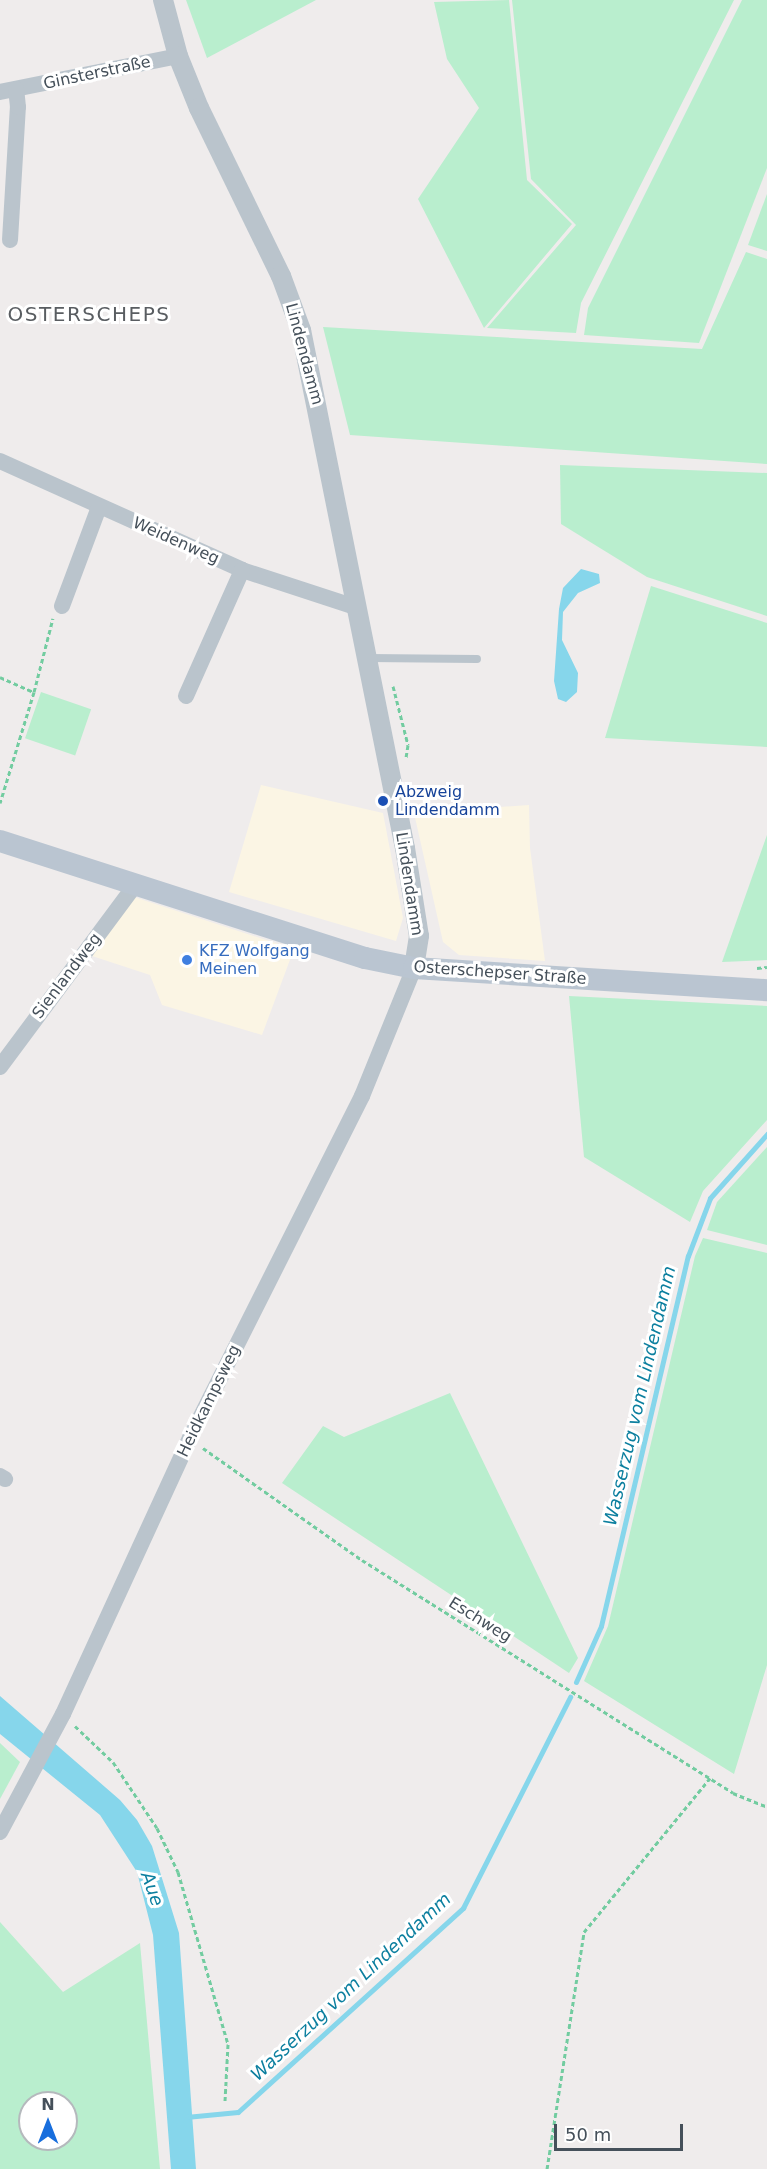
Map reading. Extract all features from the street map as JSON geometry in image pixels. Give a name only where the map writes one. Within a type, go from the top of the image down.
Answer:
[{"type":"main road","name":"Osterschepser Straße","points":[[0,841],[365,958],[414,968],[767,990]]},
{"type":"street","name":"Lindendamm","points":[[163,0],[178,56],[281,276],[301,330],[368,658],[419,936],[414,968]]},
{"type":"street","name":"Ginsterstraße","points":[[9,240],[18,107],[8,90],[178,56]]},
{"type":"street","name":"Weidenweg","points":[[0,461],[242,570],[358,608]]},
{"type":"street","points":[[62,606],[99,507]]},
{"type":"street","points":[[186,696],[242,570]]},
{"type":"street","name":"Sienlandweg","points":[[0,1067],[135,885]]},
{"type":"street","name":"Heidkampsweg","points":[[0,1832],[63,1714],[190,1438],[362,1096],[414,968]]},
{"type":"lane","points":[[368,658],[477,659]]},
{"type":"path","points":[[0,802],[34,692],[52,620],[62,606]]},
{"type":"path","points":[[0,677],[34,692]]},
{"type":"path","name":"Eschweg","points":[[190,1438],[362,1560],[733,1793],[767,1807]]},
{"type":"path","points":[[63,1714],[112,1762],[157,1828],[178,1872],[228,2044],[225,2102]]},
{"type":"path","points":[[547,2169],[584,1932],[710,1778]]},
{"type":"shaded area","points":[[261,785],[383,813],[403,918],[396,941],[229,892]]},
{"type":"shaded area","points":[[529,805],[530,848],[545,961],[459,955],[443,942],[414,813]]},
{"type":"shaded area","points":[[134,897],[294,949],[262,1035],[162,1005],[150,975],[89,955]]},
{"type":"green space","points":[[186,0],[316,0],[207,58]]},
{"type":"green space","points":[[509,0],[527,180],[572,224],[484,328],[418,199],[479,108],[447,59],[434,2]]},
{"type":"green space","points":[[512,0],[734,0],[581,303],[576,333],[487,328],[576,225],[531,179]]},
{"type":"green space","points":[[742,0],[767,0],[767,168],[699,343],[584,335],[588,308]]},
{"type":"green space","points":[[767,194],[767,251],[748,245]]},
{"type":"green space","points":[[746,252],[767,259],[767,464],[350,435],[323,327],[702,349]]},
{"type":"green space","points":[[560,465],[767,473],[767,616],[647,577],[561,524]]},
{"type":"green space","points":[[651,586],[767,623],[767,747],[605,738]]},
{"type":"green space","points":[[41,692],[91,709],[75,756],[25,738]]},
{"type":"green space","points":[[767,835],[767,960],[722,962]]},
{"type":"green space","points":[[569,996],[767,1006],[767,1120],[703,1191],[690,1222],[584,1157]]},
{"type":"green space","points":[[767,1147],[767,1245],[707,1230],[717,1202]]},
{"type":"green space","points":[[703,1238],[767,1253],[767,1665],[734,1774],[584,1681],[608,1626],[695,1256]]},
{"type":"green space","points":[[450,1393],[578,1658],[569,1673],[282,1483],[323,1426],[344,1437]]},
{"type":"green space","points":[[0,1743],[20,1762],[0,1799]]},
{"type":"green space","points":[[0,1922],[63,1992],[140,1943],[160,2169],[0,2169]]},
{"type":"water","points":[[581,569],[599,574],[600,583],[578,593],[563,612],[562,640],[578,673],[577,692],[566,702],[558,699],[554,681],[559,609],[563,588]]},
{"type":"water","name":"Aue","points":[[0,1696],[120,1800],[137,1820],[152,1846],[179,1933],[196,2169],[171,2169],[153,1935],[137,1872],[100,1815],[0,1734]]},
{"type":"waterway","name":"Wasserzug vom Lindendamm","points":[[576,1682],[601,1626],[688,1256],[710,1198],[767,1134]]},
{"type":"waterway","name":"Wasserzug vom Lindendamm","points":[[186,2117],[238,2112],[463,1908],[570,1697]]},
{"type":"place","name":"Abzweig Lindendamm","points":[[383,801]]},
{"type":"place","name":"KFZ Wolfgang Meinen","points":[[187,960]]},
{"type":"district","name":"OSTERSCHEPS","points":[[89,314]]}]
